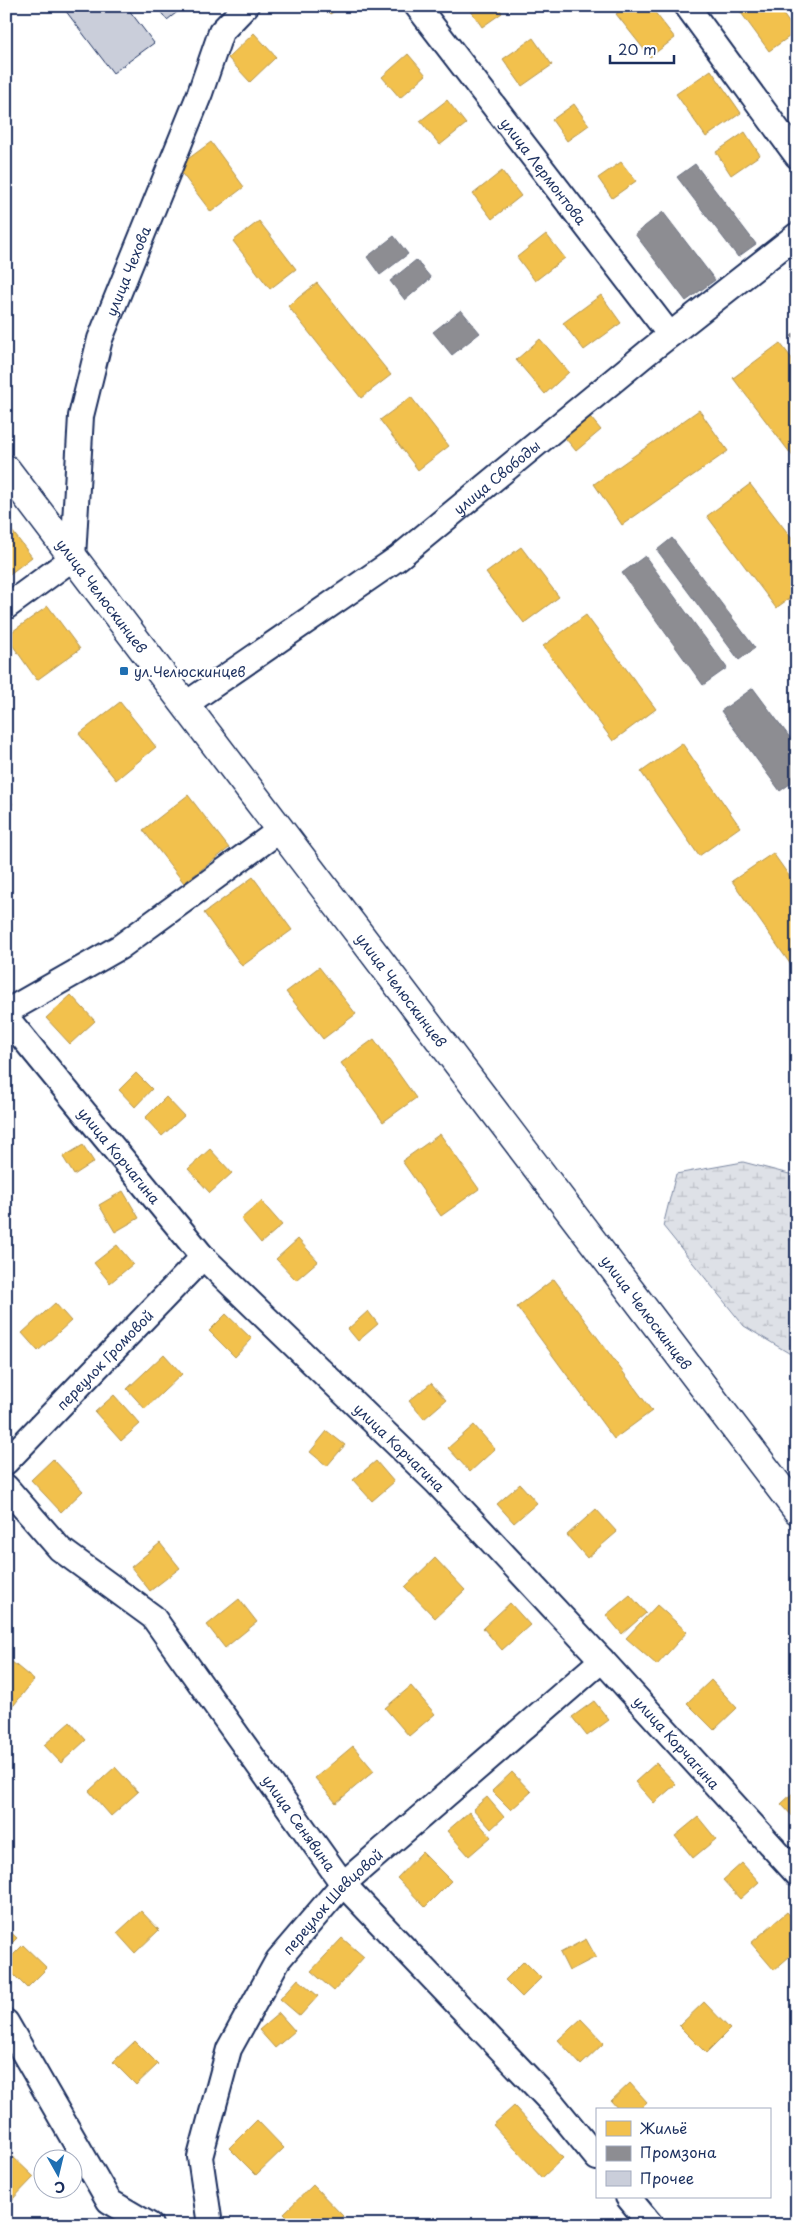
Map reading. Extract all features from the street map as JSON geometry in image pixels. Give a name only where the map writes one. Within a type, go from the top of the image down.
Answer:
[{"type":"main road","name":"улица Челюскинцев","points":[[6,468],[797,1510]]},
{"type":"street","name":"улица Чехова","points":[[73,558],[81,416],[100,339],[200,93],[221,32],[246,6]]},
{"type":"street","name":"улица Лермонтова","points":[[417,6],[670,335]]},
{"type":"street","points":[[687,6],[797,156]]},
{"type":"street","name":"улица Свободы","points":[[186,704],[398,558],[670,335],[797,236]]},
{"type":"street","points":[[6,607],[73,558]]},
{"type":"street","points":[[6,1012],[120,947],[280,830]]},
{"type":"street","name":"улица Корчагина","points":[[6,1017],[203,1257],[436,1482],[602,1660],[797,1874]]},
{"type":"street","name":"переулок Громовой","points":[[6,1462],[203,1257]]},
{"type":"street","name":"улица Сенявина","points":[[6,1487],[60,1549],[153,1617],[343,1884],[552,2103],[596,2157]]},
{"type":"street","name":"переулок Шевцовой","points":[[210,2225],[200,2157],[228,2049],[278,1960],[343,1884],[602,1660]]},
{"type":"street","points":[[6,2022],[109,2202],[150,2225]]},
{"type":"street","points":[[629,2198],[651,2225]]},
{"type":"green space","points":[[743,1162],[797,1176],[797,1358],[744,1326],[663,1226],[676,1174]]},
{"type":"building: Жильё","points":[[325,6],[342,6],[330,14]]},
{"type":"building: Жильё","points":[[479,6],[498,6],[502,13],[482,27],[471,11]]},
{"type":"building: Жильё","points":[[626,6],[650,6],[675,38],[650,57],[616,14]]},
{"type":"building: Жильё","points":[[736,6],[777,6],[796,32],[769,51]]},
{"type":"building: Жильё","points":[[254,33],[276,57],[250,82],[228,58]]},
{"type":"building: Жильё","points":[[533,38],[552,65],[522,86],[503,59]]},
{"type":"building: Жильё","points":[[408,54],[426,75],[400,98],[382,77]]},
{"type":"building: Жильё","points":[[711,70],[741,113],[706,137],[676,94]]},
{"type":"building: Жильё","points":[[447,100],[466,124],[440,145],[420,121]]},
{"type":"building: Жильё","points":[[574,104],[589,125],[567,141],[552,120]]},
{"type":"building: Жильё","points":[[745,132],[760,155],[731,175],[716,152]]},
{"type":"building: Жильё","points":[[211,142],[244,187],[211,212],[177,167]]},
{"type":"building: Жильё","points":[[621,162],[636,181],[612,198],[598,178]]},
{"type":"building: Жильё","points":[[502,171],[521,196],[492,219],[473,194]]},
{"type":"building: Жильё","points":[[259,221],[296,269],[270,289],[233,241]]},
{"type":"building: Жильё","points":[[546,234],[565,258],[535,281],[517,257]]},
{"type":"building: Жильё","points":[[317,283],[391,375],[361,398],[288,306]]},
{"type":"building: Жильё","points":[[601,295],[621,323],[584,350],[563,323]]},
{"type":"building: Жильё","points":[[540,339],[569,372],[545,394],[516,360]]},
{"type":"building: Жильё","points":[[780,343],[797,365],[797,462],[733,378]]},
{"type":"building: Жильё","points":[[411,397],[449,446],[418,470],[380,420]]},
{"type":"building: Жильё","points":[[699,410],[728,451],[622,525],[594,484]]},
{"type":"building: Жильё","points":[[586,412],[601,430],[576,451],[561,433]]},
{"type":"building: Жильё","points":[[750,484],[797,545],[797,593],[776,608],[707,516]]},
{"type":"building: Жильё","points":[[6,523],[32,557],[6,577]]},
{"type":"building: Жильё","points":[[521,547],[559,597],[524,623],[486,573]]},
{"type":"building: Жильё","points":[[48,606],[80,649],[37,680],[6,636]]},
{"type":"building: Жильё","points":[[586,615],[656,709],[613,741],[543,646]]},
{"type":"building: Жильё","points":[[120,702],[156,747],[116,780],[79,734]]},
{"type":"building: Жильё","points":[[682,743],[740,827],[699,856],[641,772]]},
{"type":"building: Жильё","points":[[6,795],[13,804],[6,809]]},
{"type":"building: Жильё","points":[[188,795],[229,848],[184,883],[143,830]]},
{"type":"building: Жильё","points":[[773,853],[797,887],[797,961],[791,965],[732,881]]},
{"type":"building: Жильё","points":[[253,877],[292,930],[242,966],[204,913]]},
{"type":"building: Жильё","points":[[319,967],[356,1014],[323,1039],[286,992]]},
{"type":"building: Жильё","points":[[71,995],[95,1021],[70,1044],[46,1018]]},
{"type":"building: Жильё","points":[[374,1039],[416,1098],[383,1122],[341,1063]]},
{"type":"building: Жильё","points":[[136,1073],[152,1089],[135,1107],[119,1090]]},
{"type":"building: Жильё","points":[[166,1097],[184,1116],[162,1136],[145,1118]]},
{"type":"building: Жильё","points":[[440,1134],[479,1189],[441,1216],[402,1161]]},
{"type":"building: Жильё","points":[[83,1145],[94,1162],[74,1175],[63,1157]]},
{"type":"building: Жильё","points":[[210,1149],[232,1173],[210,1193],[188,1169]]},
{"type":"building: Жильё","points":[[123,1191],[139,1218],[115,1232],[99,1205]]},
{"type":"building: Жильё","points":[[261,1201],[282,1225],[261,1243],[241,1219]]},
{"type":"building: Жильё","points":[[298,1239],[318,1261],[296,1280],[276,1259]]},
{"type":"building: Жильё","points":[[117,1245],[133,1264],[110,1283],[94,1263]]},
{"type":"building: Жильё","points":[[554,1279],[652,1411],[614,1439],[517,1307]]},
{"type":"building: Жильё","points":[[55,1303],[71,1321],[38,1351],[22,1333]]},
{"type":"building: Жильё","points":[[368,1311],[378,1324],[358,1341],[348,1329]]},
{"type":"building: Жильё","points":[[226,1314],[252,1339],[235,1357],[209,1331]]},
{"type":"building: Жильё","points":[[164,1354],[182,1374],[145,1409],[127,1389]]},
{"type":"building: Жильё","points":[[431,1383],[446,1400],[424,1419],[409,1401]]},
{"type":"building: Жильё","points":[[114,1395],[140,1424],[121,1441],[95,1412]]},
{"type":"building: Жильё","points":[[474,1425],[495,1449],[470,1472],[448,1448]]},
{"type":"building: Жильё","points":[[327,1431],[345,1445],[327,1466],[310,1452]]},
{"type":"building: Жильё","points":[[53,1459],[83,1491],[61,1512],[31,1480]]},
{"type":"building: Жильё","points":[[376,1461],[394,1482],[372,1501],[353,1480]]},
{"type":"building: Жильё","points":[[520,1484],[537,1503],[514,1523],[497,1504]]},
{"type":"building: Жильё","points":[[596,1509],[617,1532],[587,1558],[567,1535]]},
{"type":"building: Жильё","points":[[160,1543],[180,1568],[150,1591],[131,1567]]},
{"type":"building: Жильё","points":[[435,1558],[465,1590],[435,1618],[405,1587]]},
{"type":"building: Жильё","points":[[630,1595],[646,1613],[622,1634],[606,1615]]},
{"type":"building: Жильё","points":[[239,1599],[257,1622],[225,1648],[207,1625]]},
{"type":"building: Жильё","points":[[510,1603],[530,1625],[502,1650],[483,1628]]},
{"type":"building: Жильё","points":[[657,1605],[687,1632],[657,1665],[626,1638]]},
{"type":"building: Жильё","points":[[6,1657],[34,1680],[14,1705],[6,1699]]},
{"type":"building: Жильё","points":[[711,1680],[737,1708],[714,1730],[687,1703]]},
{"type":"building: Жильё","points":[[411,1686],[435,1714],[409,1736],[385,1708]]},
{"type":"building: Жильё","points":[[594,1701],[609,1720],[587,1736],[572,1717]]},
{"type":"building: Жильё","points":[[70,1722],[86,1740],[61,1763],[44,1745]]},
{"type":"building: Жильё","points":[[353,1746],[374,1771],[336,1803],[315,1778]]},
{"type":"building: Жильё","points":[[656,1763],[676,1784],[654,1803],[635,1782]]},
{"type":"building: Жильё","points":[[115,1767],[138,1792],[111,1816],[89,1791]]},
{"type":"building: Жильё","points":[[512,1772],[531,1792],[511,1810],[492,1791]]},
{"type":"building: Жильё","points":[[797,1789],[797,1821],[781,1804]]},
{"type":"building: Жильё","points":[[487,1797],[504,1817],[491,1829],[473,1809]]},
{"type":"building: Жильё","points":[[469,1812],[491,1837],[469,1856],[447,1831]]},
{"type":"building: Жильё","points":[[698,1817],[716,1839],[693,1858],[675,1836]]},
{"type":"building: Жильё","points":[[422,1852],[451,1881],[425,1907],[397,1878]]},
{"type":"building: Жильё","points":[[742,1863],[759,1882],[740,1899],[723,1880]]},
{"type":"building: Жильё","points":[[141,1911],[159,1930],[135,1953],[117,1933]]},
{"type":"building: Жильё","points":[[787,1912],[797,1923],[797,1950],[774,1970],[751,1943]]},
{"type":"building: Жильё","points":[[6,1928],[17,1938],[6,1949]]},
{"type":"building: Жильё","points":[[342,1938],[364,1957],[334,1991],[311,1971]]},
{"type":"building: Жильё","points":[[586,1939],[596,1957],[569,1971],[560,1953]]},
{"type":"building: Жильё","points":[[23,1945],[47,1968],[27,1988],[6,1967],[6,1962]]},
{"type":"building: Жильё","points":[[524,1961],[541,1978],[522,1997],[505,1980]]},
{"type":"building: Жильё","points":[[298,1979],[318,1996],[300,2016],[280,1999]]},
{"type":"building: Жильё","points":[[704,2002],[730,2029],[706,2053],[679,2026]]},
{"type":"building: Жильё","points":[[279,2013],[295,2031],[275,2048],[259,2030]]},
{"type":"building: Жильё","points":[[581,2019],[604,2043],[581,2065],[558,2040]]},
{"type":"building: Жильё","points":[[135,2041],[158,2064],[136,2085],[113,2062]]},
{"type":"building: Жильё","points":[[630,2083],[647,2102],[641,2108],[617,2108],[611,2101]]},
{"type":"building: Жильё","points":[[514,2106],[563,2158],[542,2178],[493,2125]]},
{"type":"building: Жильё","points":[[257,2120],[284,2148],[256,2175],[229,2148]]},
{"type":"building: Жильё","points":[[10,2154],[32,2175],[32,2179],[6,2206],[6,2157]]},
{"type":"building: Жильё","points":[[313,2185],[343,2216],[334,2225],[295,2225],[284,2213]]},
{"type":"building: Жильё","points":[[797,2218],[797,2225],[790,2225]]},
{"type":"building: Промзона","points":[[695,164],[756,244],[738,257],[677,177]]},
{"type":"building: Промзона","points":[[663,212],[715,280],[686,301],[635,234]]},
{"type":"building: Промзона","points":[[394,236],[408,254],[380,275],[367,257]]},
{"type":"building: Промзона","points":[[416,260],[431,278],[405,300],[390,281]]},
{"type":"building: Промзона","points":[[461,310],[480,333],[452,355],[433,332]]},
{"type":"building: Промзона","points":[[797,331],[797,343],[791,336]]},
{"type":"building: Промзона","points":[[672,538],[755,648],[739,660],[657,550]]},
{"type":"building: Промзона","points":[[645,556],[727,668],[703,685],[622,573]]},
{"type":"building: Промзона","points":[[753,688],[797,747],[797,779],[780,791],[721,711]]},
{"type":"building: Прочее","points":[[62,6],[126,6],[154,43],[113,73]]},
{"type":"building: Прочее","points":[[156,6],[185,6],[167,20]]},
{"type":"place","name":"ул.Челюскинцев","points":[[124,671]]}]
